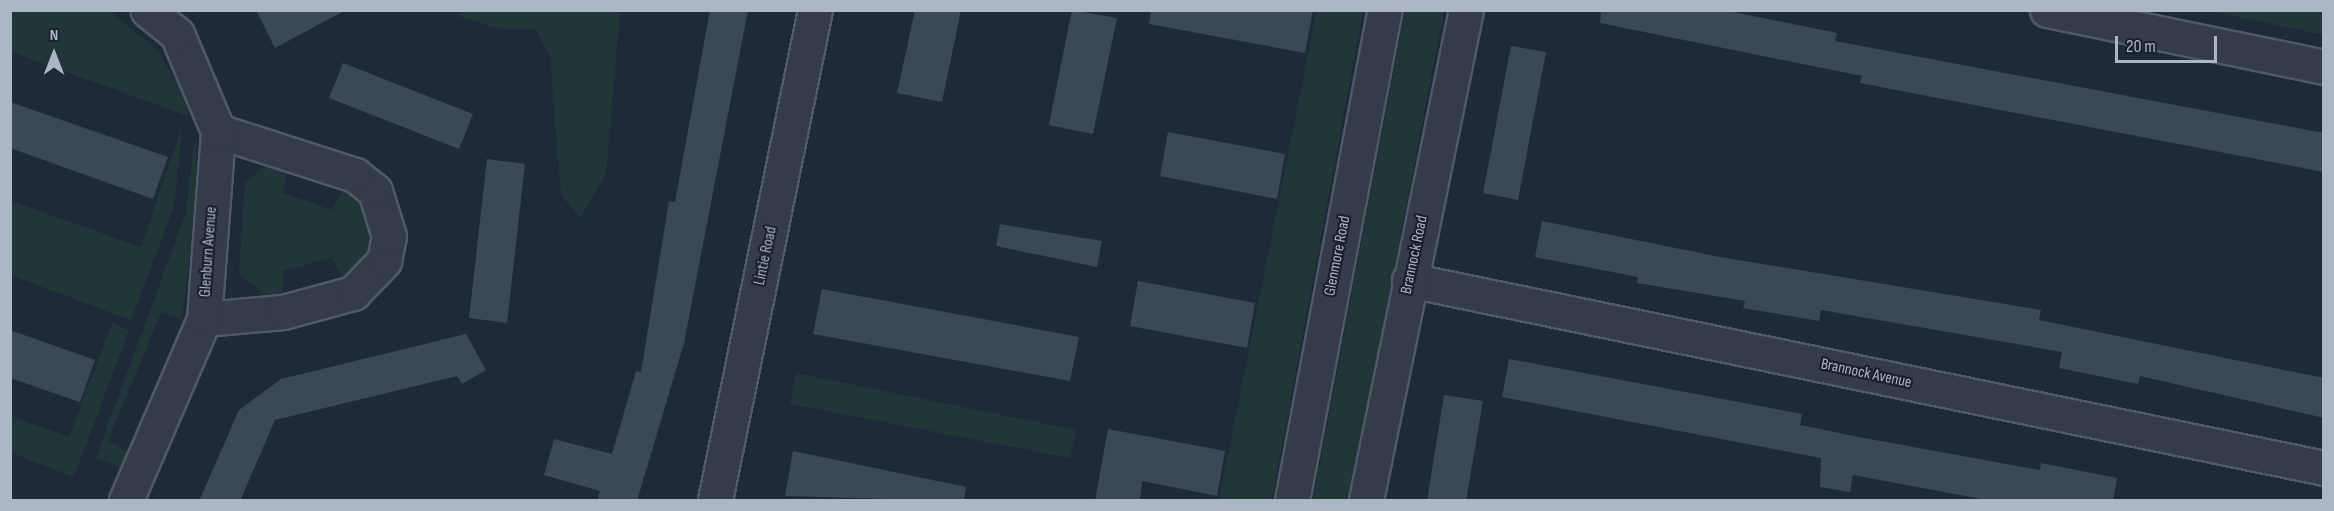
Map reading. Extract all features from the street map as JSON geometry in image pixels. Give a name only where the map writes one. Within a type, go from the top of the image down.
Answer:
[{"type":"street","name":"Glenburn Avenue","points":[[126,501],[204,319],[218,131],[177,34],[147,10]]},
{"type":"street","name":"Lintie Road","points":[[715,501],[815,10]]},
{"type":"street","name":"Glenmore Road","points":[[1292,501],[1385,10]]},
{"type":"street","name":"Brannock Road","points":[[1366,501],[1409,280],[1466,10]]},
{"type":"street","points":[[2047,10],[2324,67]]},
{"type":"street","points":[[204,319],[283,312],[353,293],[384,261],[388,236],[375,191],[355,175],[218,131]]},
{"type":"street","name":"Brannock Avenue","points":[[1409,280],[2324,468]]},
{"type":"green space","points":[[10,11],[110,11],[158,51],[186,98],[188,116],[11,52]]},
{"type":"green space","points":[[462,11],[620,11],[606,174],[580,218],[561,195],[550,56],[535,29],[501,29],[458,16]]},
{"type":"green space","points":[[1317,11],[1363,11],[1272,500],[1219,500]]},
{"type":"green space","points":[[1405,11],[1444,11],[1349,500],[1313,500]]},
{"type":"green space","points":[[2211,11],[2323,11],[2323,35]]},
{"type":"green space","points":[[182,127],[174,207],[131,320],[11,275],[11,201],[141,247]]},
{"type":"green space","points":[[195,136],[198,194],[182,319],[161,313],[108,441],[129,453],[122,467],[96,458],[186,212]]},
{"type":"green space","points":[[279,163],[287,166],[283,193],[332,210],[343,190],[364,207],[374,232],[364,261],[343,279],[332,257],[283,271],[282,297],[269,297],[239,274],[245,183],[264,167]]},
{"type":"green space","points":[[112,323],[129,330],[74,477],[11,453],[11,416],[69,437]]},
{"type":"green space","points":[[796,373],[1076,430],[1070,458],[790,404]]},
{"type":"building","points":[[256,10],[346,10],[275,48]]},
{"type":"building","points":[[710,10],[748,10],[684,343],[637,501],[597,501],[600,491],[544,475],[554,439],[612,454],[636,371],[641,372],[669,201],[675,202]]},
{"type":"building","points":[[915,10],[961,10],[942,102],[897,93]]},
{"type":"building","points":[[1072,10],[1117,18],[1093,134],[1049,125]]},
{"type":"building","points":[[1151,10],[1313,10],[1305,53],[1149,24]]},
{"type":"building","points":[[1601,10],[1724,10],[1837,33],[1835,41],[2324,133],[2324,172],[1860,83],[1862,76],[1600,23]]},
{"type":"building","points":[[1511,46],[1546,52],[1518,200],[1483,193]]},
{"type":"building","points":[[343,63],[473,114],[459,149],[329,98]]},
{"type":"building","points":[[10,102],[168,157],[153,199],[10,148]]},
{"type":"building","points":[[1168,132],[1285,154],[1277,199],[1160,176]]},
{"type":"building","points":[[487,159],[525,164],[507,323],[469,318]]},
{"type":"building","points":[[1542,221],[1720,257],[2041,310],[2039,320],[2324,378],[2324,418],[2140,376],[2138,384],[2059,368],[2062,352],[1821,310],[1819,321],[1743,308],[1745,301],[1637,283],[1638,277],[1535,257]]},
{"type":"building","points":[[1000,224],[1102,241],[1097,267],[996,246]]},
{"type":"building","points":[[1138,281],[1255,303],[1247,348],[1130,326]]},
{"type":"building","points":[[822,289],[1079,337],[1070,381],[813,334]]},
{"type":"building","points":[[10,330],[95,360],[80,402],[10,378]]},
{"type":"building","points":[[466,334],[486,370],[462,384],[457,376],[275,420],[240,501],[199,501],[239,410],[281,379]]},
{"type":"building","points":[[1509,359],[1802,414],[1800,425],[1864,438],[2040,470],[2041,463],[2117,478],[2113,501],[1992,501],[1853,475],[1850,492],[1820,487],[1821,458],[1502,397]]},
{"type":"building","points":[[1444,395],[1483,401],[1466,501],[1427,501]]},
{"type":"building","points":[[1108,429],[1225,451],[1217,496],[1142,481],[1140,501],[1095,501]]},
{"type":"building","points":[[793,451],[966,487],[964,501],[785,496]]}]
